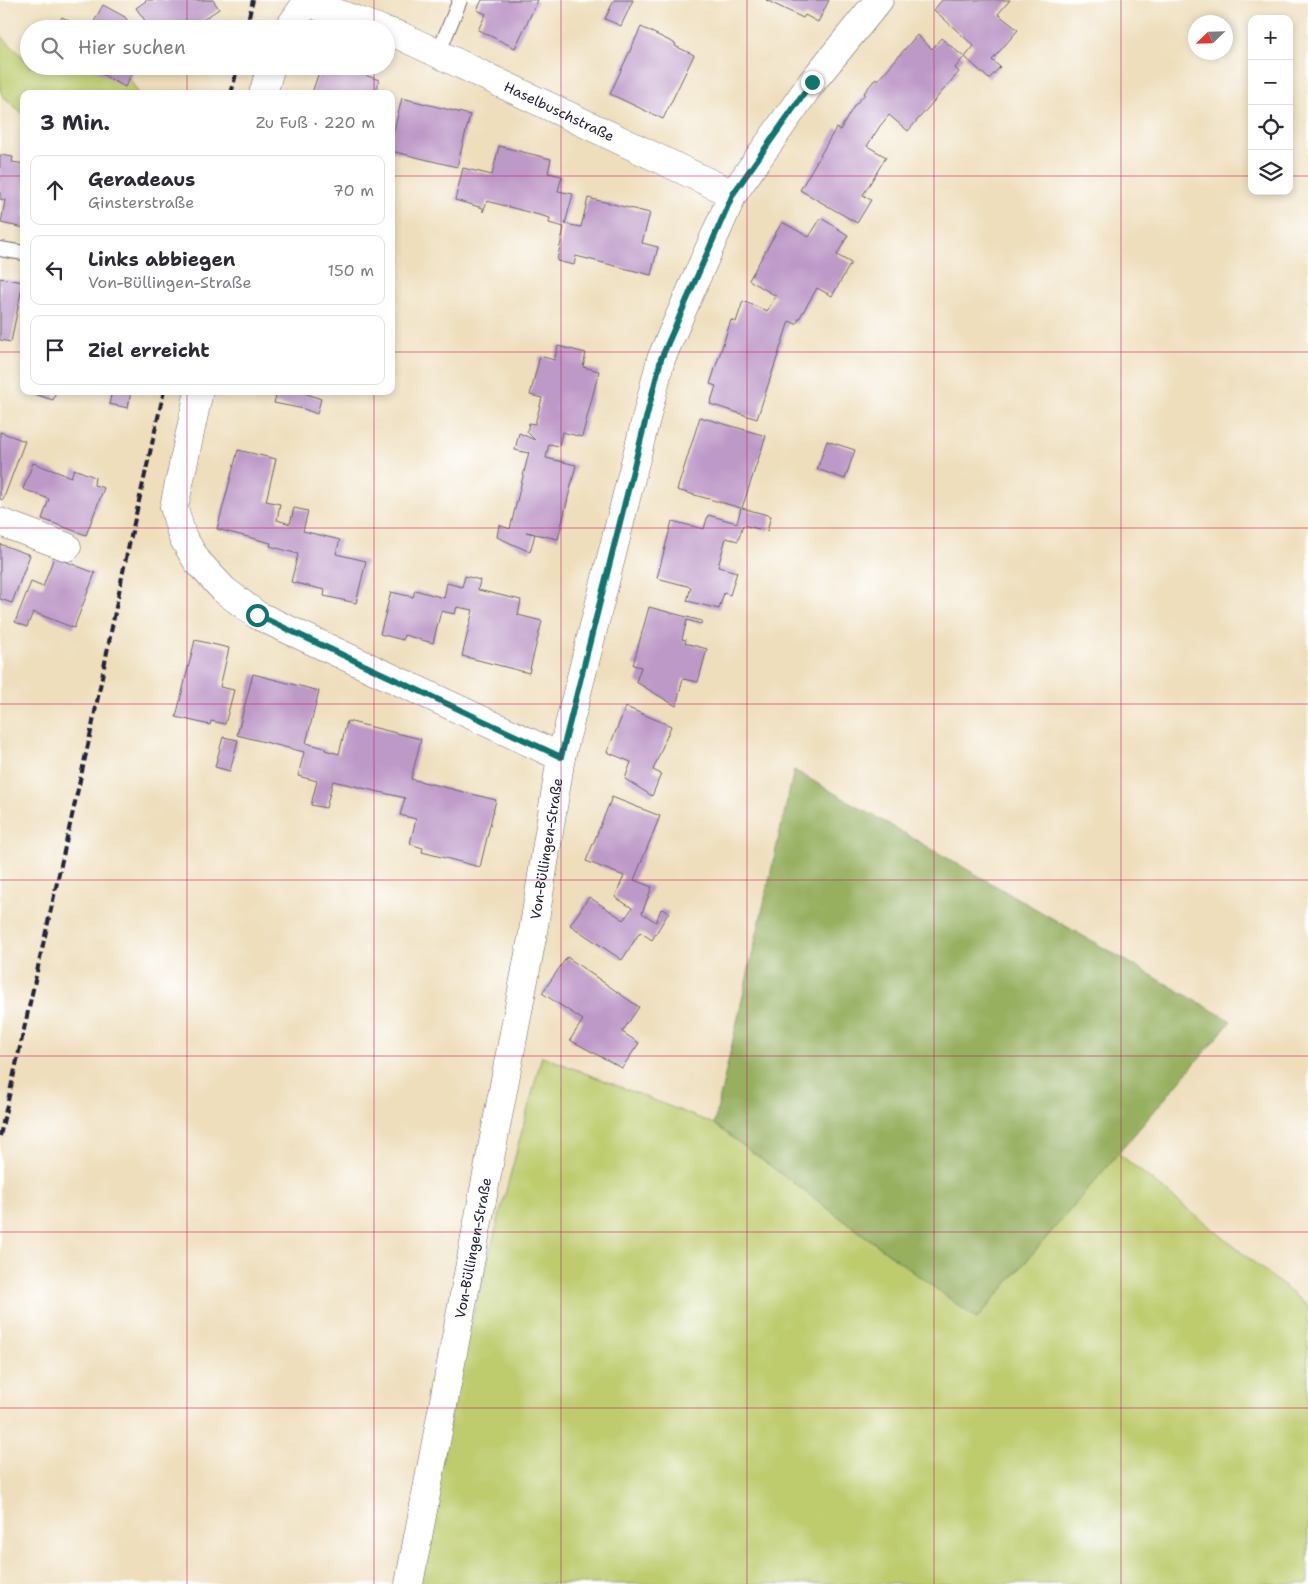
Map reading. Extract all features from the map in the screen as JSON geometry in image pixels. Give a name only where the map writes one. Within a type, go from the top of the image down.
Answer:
[{"type":"street","name":"Von-Büllingen-Straße","points":[[409,1584],[532,938],[561,757],[661,359],[733,194],[812,82],[880,0]]},
{"type":"street","points":[[294,20],[307,2],[356,20]]},
{"type":"street","name":"Haselbuschstraße","points":[[395,35],[733,194]]},
{"type":"street","points":[[264,90],[268,75]]},
{"type":"street","points":[[198,395],[174,507],[182,536],[197,561],[224,590],[257,615],[561,757]]},
{"type":"street","points":[[0,522],[67,547]]},
{"type":"lane","points":[[438,54],[460,0]]},
{"type":"lane","points":[[0,249],[20,252]]},
{"type":"green space","points":[[0,35],[20,54],[20,75],[127,75],[137,90],[20,90],[20,111],[0,91]]},
{"type":"green space","points":[[794,770],[1231,1021],[977,1319],[714,1124]]},
{"type":"green space","points":[[542,1056],[714,1124],[977,1319],[1118,1153],[1308,1306],[1308,1584],[417,1584],[466,1341]]},
{"type":"building","points":[[213,0],[219,9],[202,20],[145,20],[136,8],[146,1]]},
{"type":"building","points":[[482,0],[538,0],[515,48],[478,30],[486,14],[477,10]]},
{"type":"building","points":[[614,0],[633,0],[621,26],[605,19]]},
{"type":"building","points":[[766,0],[829,0],[818,22],[805,15],[803,18]]},
{"type":"building","points":[[942,0],[1010,0],[998,14],[1018,30],[992,60],[1000,67],[989,79],[965,57],[974,46],[934,10]]},
{"type":"building","points":[[103,5],[127,20],[95,20]]},
{"type":"building","points":[[641,27],[694,55],[663,119],[610,94]]},
{"type":"building","points":[[917,35],[932,49],[941,38],[964,57],[955,68],[959,72],[908,131],[889,115],[867,146],[886,157],[863,195],[871,200],[857,223],[800,190],[836,128],[840,130],[854,106],[876,78],[878,80]]},
{"type":"building","points":[[103,75],[131,75],[125,87]]},
{"type":"building","points":[[318,75],[365,75],[379,80],[376,90],[313,90]]},
{"type":"building","points":[[402,98],[470,115],[457,167],[395,152],[395,126]]},
{"type":"building","points":[[499,146],[551,159],[548,173],[562,176],[558,191],[573,194],[565,224],[581,227],[588,198],[650,213],[642,243],[658,247],[651,275],[576,256],[574,265],[557,261],[564,227],[549,223],[550,218],[487,201],[483,212],[483,208],[455,200],[463,168],[492,175]]},
{"type":"building","points":[[0,155],[13,157],[12,162],[20,163],[20,227],[1,223],[5,200],[0,199]]},
{"type":"building","points":[[821,218],[848,235],[837,255],[851,263],[832,296],[817,288],[796,324],[789,321],[757,419],[710,404],[716,386],[710,384],[731,320],[736,322],[743,301],[767,311],[776,296],[749,280],[782,222],[809,237]]},
{"type":"building","points":[[0,278],[20,281],[20,297],[11,342],[0,340]]},
{"type":"building","points":[[558,346],[586,353],[583,367],[599,371],[582,437],[562,432],[559,446],[549,444],[546,458],[576,465],[558,539],[526,532],[535,534],[530,552],[497,537],[499,525],[510,529],[529,452],[515,450],[519,433],[535,440],[527,432],[529,423],[535,424],[542,398],[530,395],[540,356],[554,360]]},
{"type":"building","points":[[37,395],[55,395],[53,400]]},
{"type":"building","points":[[111,395],[130,395],[128,408],[109,404]]},
{"type":"building","points":[[276,395],[310,395],[321,399],[317,414],[304,409],[274,403]]},
{"type":"building","points":[[700,417],[766,436],[742,508],[771,516],[767,531],[743,525],[738,541],[726,538],[718,567],[737,572],[730,595],[724,593],[719,609],[687,601],[691,587],[657,578],[672,521],[704,529],[708,515],[737,523],[741,508],[677,490]]},
{"type":"building","points":[[0,432],[25,441],[3,500],[0,499]]},
{"type":"building","points":[[827,441],[855,450],[845,479],[817,469]]},
{"type":"building","points":[[238,450],[276,459],[266,501],[280,504],[277,520],[290,524],[294,508],[308,511],[303,531],[340,540],[336,554],[366,561],[356,603],[324,596],[325,590],[291,582],[298,554],[270,546],[271,543],[217,529]]},
{"type":"building","points":[[33,463],[71,477],[74,469],[95,477],[94,485],[104,488],[86,535],[42,519],[49,499],[23,489]]},
{"type":"building","points":[[0,544],[30,555],[12,603],[0,599]]},
{"type":"building","points":[[54,557],[95,573],[74,628],[33,612],[27,627],[15,622],[31,582],[43,587]]},
{"type":"building","points":[[465,576],[480,580],[478,590],[521,600],[518,615],[542,621],[529,673],[462,656],[473,610],[457,607],[455,614],[441,611],[433,643],[404,635],[403,640],[380,634],[391,592],[413,597],[415,590],[444,598],[447,583],[462,587]]},
{"type":"building","points":[[649,607],[702,621],[701,624],[687,620],[682,639],[686,640],[685,643],[707,649],[698,682],[683,679],[676,706],[636,682],[641,667],[633,665]]},
{"type":"building","points":[[195,640],[229,648],[220,687],[234,690],[225,724],[211,721],[210,725],[176,717]]},
{"type":"building","points":[[253,674],[319,691],[306,743],[339,754],[347,721],[421,739],[411,779],[496,800],[480,867],[422,852],[423,848],[410,844],[416,819],[400,815],[405,798],[333,781],[326,808],[311,805],[317,781],[298,776],[304,752],[237,735]]},
{"type":"building","points":[[626,707],[671,726],[653,770],[661,774],[652,796],[625,779],[631,762],[607,752]]},
{"type":"building","points":[[223,737],[238,740],[230,771],[215,767]]},
{"type":"building","points":[[612,797],[660,816],[634,880],[652,887],[642,913],[656,922],[661,909],[669,912],[652,940],[640,932],[622,960],[570,925],[589,897],[624,920],[632,908],[615,897],[624,876],[586,861]]},
{"type":"building","points":[[567,957],[639,1007],[622,1032],[639,1043],[622,1068],[570,1040],[583,1020],[542,993]]},
{"type":"railway","points":[[248,20],[253,0]]},
{"type":"railway","points":[[232,90],[236,75]]},
{"type":"railway","points":[[0,1136],[92,727],[124,567],[163,395]]},
{"type":"route","points":[[257,615],[561,757],[661,359],[692,284],[733,194],[812,82]]}]
